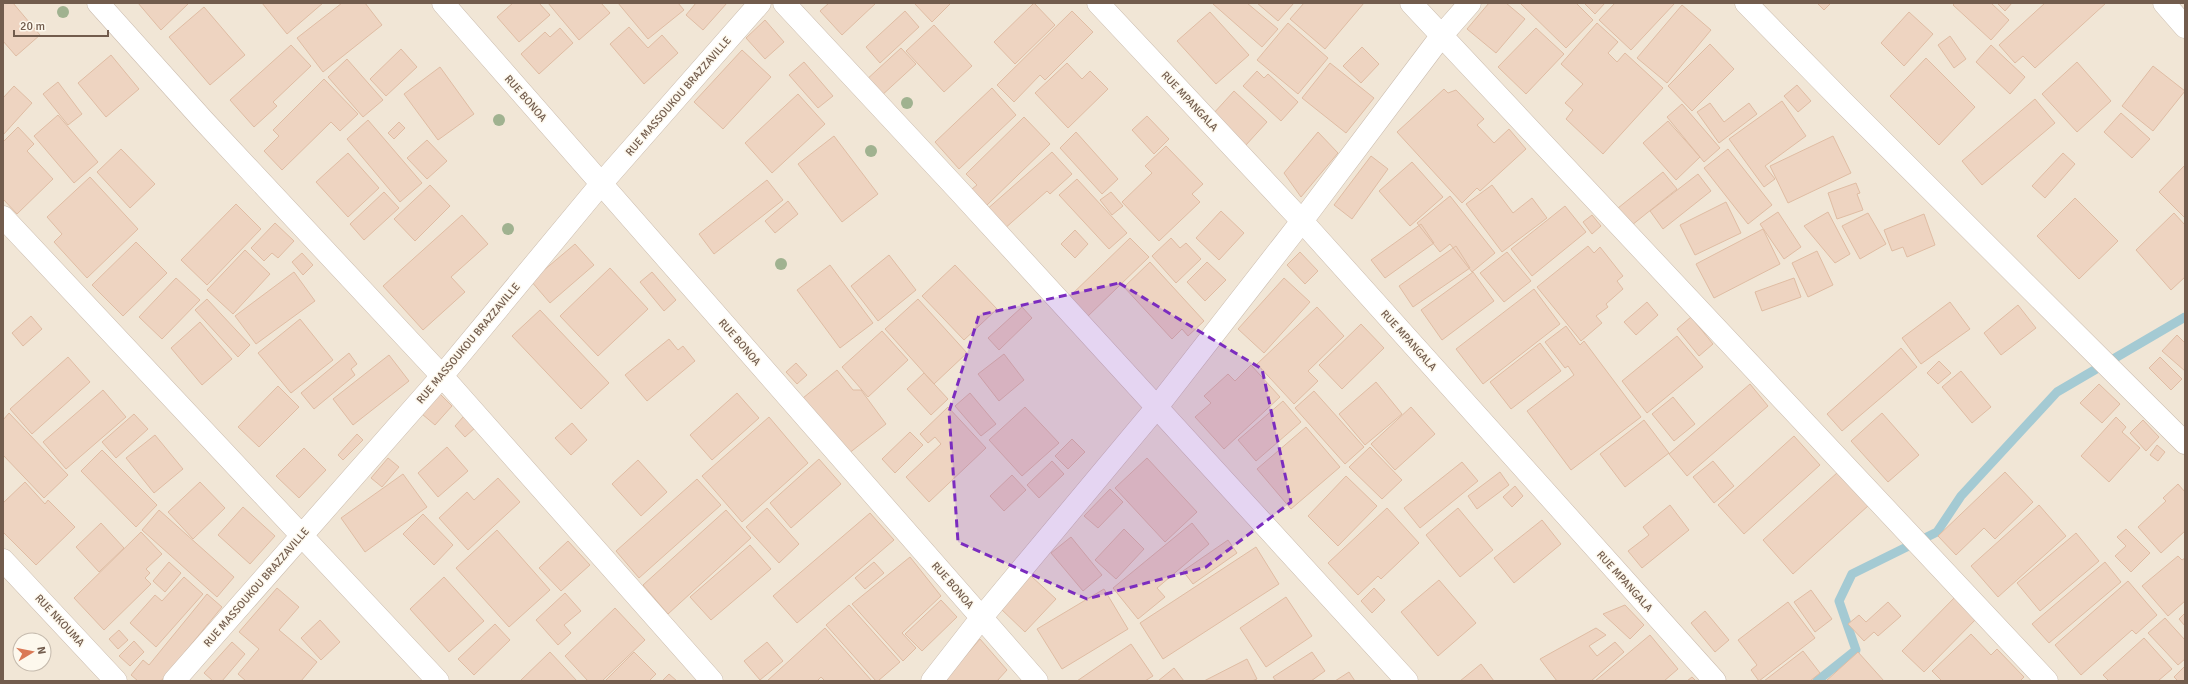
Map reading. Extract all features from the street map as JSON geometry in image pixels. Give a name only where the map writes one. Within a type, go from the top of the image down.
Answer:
[{"type":"street","points":[[98,3],[203,120],[442,376],[712,681]]},
{"type":"street","name":"RUE BONOA","points":[[442,3],[1037,681]]},
{"type":"street","name":"RUE MASSOUKOU BRAZZAVILLE","points":[[174,681],[442,376],[601,184],[760,3]]},
{"type":"street","points":[[784,3],[1157,407],[1407,681]]},
{"type":"street","name":"RUE MPANGALA","points":[[1098,3],[1302,221],[1715,681]]},
{"type":"street","points":[[1411,3],[2047,681]]},
{"type":"street","points":[[932,681],[982,617],[1157,407],[1302,221],[1442,35],[1470,3]]},
{"type":"street","points":[[1746,3],[1843,102],[2185,443]]},
{"type":"street","points":[[2164,3],[2185,27]]},
{"type":"street","points":[[3,217],[94,312],[301,536],[438,681]]},
{"type":"street","name":"RUE NKOUMA","points":[[3,560],[116,681]]},
{"type":"highlighted area","points":[[1119,283],[1262,369],[1291,502],[1206,567],[1087,599],[958,542],[949,412],[979,315]]},
{"type":"shaded area","points":[[3,3],[2185,3],[2185,681],[3,681]]},
{"type":"building","points":[[3,3],[13,3],[40,35],[16,56],[3,41]]},
{"type":"building","points":[[138,3],[189,3],[161,30]]},
{"type":"building","points":[[262,3],[323,3],[287,34]]},
{"type":"building","points":[[342,3],[365,3],[382,25],[323,72],[297,38]]},
{"type":"building","points":[[513,3],[539,3],[550,15],[519,42],[497,17]]},
{"type":"building","points":[[548,3],[601,3],[610,13],[579,40]]},
{"type":"building","points":[[618,3],[678,3],[684,10],[648,39]]},
{"type":"building","points":[[696,3],[727,3],[703,30],[686,15]]},
{"type":"building","points":[[829,3],[876,3],[842,35],[820,11]]},
{"type":"building","points":[[914,3],[951,3],[932,22]]},
{"type":"building","points":[[1034,3],[1055,25],[1015,64],[994,42]]},
{"type":"building","points":[[1247,3],[1278,29],[1262,47],[1213,4]]},
{"type":"building","points":[[1257,3],[1294,3],[1278,21]]},
{"type":"building","points":[[1304,3],[1364,3],[1325,49],[1290,19]]},
{"type":"building","points":[[1489,3],[1506,3],[1525,19],[1496,53],[1467,29]]},
{"type":"building","points":[[1520,3],[1576,3],[1593,20],[1566,48]]},
{"type":"building","points":[[1584,3],[1605,3],[1595,14]]},
{"type":"building","points":[[1615,3],[1675,3],[1631,50],[1599,20]]},
{"type":"building","points":[[1817,3],[1831,3],[1824,10]]},
{"type":"building","points":[[1955,3],[1991,3],[2009,20],[1991,40],[1953,5]]},
{"type":"building","points":[[1997,3],[2012,3],[2005,11]]},
{"type":"building","points":[[2045,3],[2106,3],[2035,68],[2023,56],[2015,63],[1999,45]]},
{"type":"building","points":[[1682,5],[1711,30],[1667,83],[1637,58]]},
{"type":"building","points":[[204,7],[245,55],[210,85],[169,37]]},
{"type":"building","points":[[905,11],[919,27],[880,63],[866,47]]},
{"type":"building","points":[[1072,11],[1093,32],[1045,80],[1040,75],[1014,102],[997,85]]},
{"type":"building","points":[[1210,12],[1249,55],[1216,84],[1177,41]]},
{"type":"building","points":[[1909,12],[1933,34],[1904,66],[1881,43]]},
{"type":"building","points":[[765,20],[784,42],[765,59],[746,38]]},
{"type":"building","points":[[1288,23],[1328,58],[1298,94],[1257,60]]},
{"type":"building","points":[[1597,23],[1618,42],[1608,53],[1617,62],[1625,53],[1663,88],[1603,154],[1566,119],[1573,110],[1565,103],[1583,84],[1561,64]]},
{"type":"building","points":[[934,25],[972,66],[944,92],[906,51]]},
{"type":"building","points":[[629,27],[648,48],[662,35],[678,53],[644,84],[610,44]]},
{"type":"building","points":[[560,28],[573,43],[539,74],[521,54],[545,32],[550,37]]},
{"type":"building","points":[[1536,28],[1564,54],[1526,94],[1498,67]]},
{"type":"building","points":[[1950,36],[1966,59],[1954,68],[1938,45]]},
{"type":"building","points":[[1710,44],[1734,69],[1692,111],[1668,86]]},
{"type":"building","points":[[291,45],[311,66],[273,102],[277,106],[254,127],[230,100]]},
{"type":"building","points":[[1991,45],[2025,77],[2010,94],[1976,62]]},
{"type":"building","points":[[1362,47],[1379,64],[1361,83],[1343,66]]},
{"type":"building","points":[[901,48],[916,64],[880,97],[865,81]]},
{"type":"building","points":[[401,49],[417,67],[386,96],[370,79]]},
{"type":"building","points":[[742,50],[771,77],[723,129],[694,102]]},
{"type":"building","points":[[111,55],[139,89],[106,117],[78,83]]},
{"type":"building","points":[[1926,58],[1975,107],[1939,145],[1890,96]]},
{"type":"building","points":[[347,59],[383,100],[363,117],[328,77]]},
{"type":"building","points":[[804,62],[833,96],[818,108],[789,75]]},
{"type":"building","points":[[2077,62],[2111,101],[2077,132],[2042,94]]},
{"type":"building","points":[[1067,63],[1082,79],[1090,71],[1108,89],[1068,128],[1035,93]]},
{"type":"building","points":[[1330,63],[1374,98],[1346,133],[1302,98]]},
{"type":"building","points":[[2153,66],[2185,91],[2153,131],[2122,106]]},
{"type":"building","points":[[440,67],[474,114],[438,140],[404,94]]},
{"type":"building","points":[[1257,71],[1264,78],[1268,74],[1298,102],[1281,121],[1243,86]]},
{"type":"building","points":[[324,79],[358,114],[340,131],[331,122],[282,170],[264,151],[279,136],[273,130]]},
{"type":"building","points":[[58,82],[82,114],[68,125],[43,94]]},
{"type":"building","points":[[1797,85],[1811,101],[1798,112],[1784,96]]},
{"type":"building","points":[[14,86],[32,103],[3,135],[3,98]]},
{"type":"building","points":[[992,88],[1016,115],[959,169],[935,142]]},
{"type":"building","points":[[1444,89],[1448,93],[1456,90],[1484,119],[1477,125],[1494,143],[1509,129],[1526,149],[1480,191],[1477,188],[1462,203],[1397,132]]},
{"type":"building","points":[[1234,91],[1267,122],[1246,145],[1213,114]]},
{"type":"building","points":[[798,94],[825,124],[772,173],[745,143]]},
{"type":"building","points":[[2035,99],[2055,123],[1982,185],[1962,161]]},
{"type":"building","points":[[1782,101],[1806,136],[1765,166],[1775,179],[1764,187],[1729,139]]},
{"type":"building","points":[[1710,103],[1724,122],[1749,103],[1757,114],[1719,143],[1697,112]]},
{"type":"building","points":[[1682,104],[1720,148],[1704,162],[1667,117]]},
{"type":"building","points":[[2121,113],[2150,139],[2132,158],[2104,132]]},
{"type":"building","points":[[58,115],[98,162],[74,183],[34,136]]},
{"type":"building","points":[[1147,116],[1169,139],[1154,154],[1132,130]]},
{"type":"building","points":[[1024,117],[1050,144],[987,205],[972,189],[977,185],[966,174]]},
{"type":"building","points":[[368,120],[422,183],[400,202],[347,139]]},
{"type":"building","points":[[1668,121],[1700,157],[1676,180],[1643,143]]},
{"type":"building","points":[[399,122],[405,128],[394,139],[388,133]]},
{"type":"building","points":[[18,127],[34,144],[27,151],[53,179],[17,214],[3,199],[3,142]]},
{"type":"building","points":[[1076,132],[1118,179],[1102,194],[1060,148]]},
{"type":"building","points":[[1318,132],[1338,153],[1301,197],[1284,173]]},
{"type":"building","points":[[834,136],[878,194],[842,222],[798,164]]},
{"type":"building","points":[[1833,136],[1851,173],[1788,203],[1770,166]]},
{"type":"building","points":[[427,140],[447,161],[427,179],[407,158]]},
{"type":"building","points":[[1166,146],[1203,184],[1192,194],[1200,202],[1159,241],[1122,202],[1152,173],[1145,166]]},
{"type":"building","points":[[121,149],[155,184],[130,208],[97,172]]},
{"type":"building","points":[[1728,149],[1772,205],[1748,224],[1704,168]]},
{"type":"building","points":[[1052,152],[1072,174],[1050,194],[1047,191],[1003,230],[985,211]]},
{"type":"building","points":[[348,153],[379,188],[348,217],[316,182]]},
{"type":"building","points":[[2063,153],[2075,164],[2045,198],[2032,186]]},
{"type":"building","points":[[1371,156],[1388,169],[1352,219],[1334,205]]},
{"type":"building","points":[[1412,162],[1443,197],[1410,226],[1379,191]]},
{"type":"building","points":[[2185,165],[2185,218],[2159,192]]},
{"type":"building","points":[[1663,172],[1677,189],[1632,225],[1618,208]]},
{"type":"building","points":[[1698,174],[1711,191],[1663,229],[1650,211]]},
{"type":"building","points":[[90,177],[138,229],[87,278],[54,242],[62,234],[47,217]]},
{"type":"building","points":[[1077,179],[1127,233],[1109,249],[1059,195]]},
{"type":"building","points":[[767,180],[783,200],[714,254],[699,234]]},
{"type":"building","points":[[1856,183],[1860,193],[1857,194],[1863,210],[1837,219],[1828,193]]},
{"type":"building","points":[[430,185],[450,206],[415,241],[394,219]]},
{"type":"building","points":[[1492,185],[1513,213],[1532,198],[1547,218],[1502,252],[1466,204]]},
{"type":"building","points":[[384,192],[399,208],[364,240],[350,224]]},
{"type":"building","points":[[1111,192],[1123,206],[1112,215],[1100,200]]},
{"type":"building","points":[[1450,196],[1495,253],[1472,272],[1450,244],[1440,252],[1417,223]]},
{"type":"building","points":[[2075,198],[2118,241],[2079,279],[2037,236]]},
{"type":"building","points":[[788,201],[798,214],[775,233],[765,221]]},
{"type":"building","points":[[1726,202],[1741,233],[1695,255],[1680,225]]},
{"type":"building","points":[[236,204],[261,229],[207,285],[181,260]]},
{"type":"building","points":[[1565,206],[1586,232],[1532,276],[1511,249]]},
{"type":"building","points":[[1221,211],[1244,233],[1219,260],[1196,238]]},
{"type":"building","points":[[1778,212],[1801,247],[1784,259],[1760,224]]},
{"type":"building","points":[[1828,212],[1850,254],[1835,263],[1804,226]]},
{"type":"building","points":[[1868,213],[1886,244],[1860,259],[1842,226]]},
{"type":"building","points":[[2174,213],[2185,225],[2185,277],[2171,290],[2136,250]]},
{"type":"building","points":[[1924,214],[1935,245],[1907,257],[1903,247],[1892,251],[1884,230]]},
{"type":"building","points":[[462,215],[488,244],[451,277],[465,292],[423,330],[383,286]]},
{"type":"building","points":[[1592,215],[1601,226],[1592,234],[1583,222]]},
{"type":"building","points":[[275,223],[294,241],[278,258],[272,253],[264,261],[251,248]]},
{"type":"building","points":[[1421,224],[1434,243],[1385,278],[1371,260]]},
{"type":"building","points":[[1763,229],[1780,264],[1714,298],[1696,264]]},
{"type":"building","points":[[1075,230],[1088,244],[1075,258],[1061,244]]},
{"type":"building","points":[[1130,238],[1149,257],[1086,318],[1067,299]]},
{"type":"building","points":[[1171,238],[1180,248],[1186,243],[1201,259],[1176,283],[1152,256]]},
{"type":"building","points":[[136,242],[167,273],[123,316],[92,285]]},
{"type":"building","points":[[575,244],[594,265],[550,303],[531,281]]},
{"type":"building","points":[[1456,246],[1470,268],[1413,307],[1399,286]]},
{"type":"building","points":[[1588,246],[1594,253],[1600,247],[1623,276],[1617,281],[1623,289],[1606,304],[1608,307],[1596,316],[1602,323],[1581,341],[1537,287]]},
{"type":"building","points":[[245,250],[270,274],[233,314],[207,290]]},
{"type":"building","points":[[1817,251],[1833,285],[1808,297],[1792,263]]},
{"type":"building","points":[[1300,252],[1318,271],[1305,284],[1287,265]]},
{"type":"building","points":[[1507,252],[1531,281],[1504,302],[1480,273]]},
{"type":"building","points":[[302,253],[313,265],[303,275],[292,262]]},
{"type":"building","points":[[889,255],[916,290],[878,321],[851,286]]},
{"type":"building","points":[[1150,262],[1204,321],[1188,336],[1182,329],[1172,339],[1124,287]]},
{"type":"building","points":[[1207,262],[1226,280],[1205,301],[1187,282]]},
{"type":"building","points":[[830,265],[873,323],[840,348],[797,290]]},
{"type":"building","points":[[955,265],[997,309],[964,340],[922,296]]},
{"type":"building","points":[[610,268],[648,309],[598,356],[560,316]]},
{"type":"building","points":[[294,272],[315,301],[256,344],[235,316]]},
{"type":"building","points":[[652,272],[676,300],[664,311],[640,282]]},
{"type":"building","points":[[1473,272],[1494,301],[1442,340],[1421,310]]},
{"type":"building","points":[[176,278],[200,300],[162,339],[139,317]]},
{"type":"building","points":[[1284,278],[1310,302],[1264,353],[1238,329]]},
{"type":"building","points":[[1794,278],[1801,297],[1762,311],[1755,292]]},
{"type":"building","points":[[1534,289],[1560,324],[1483,384],[1456,349]]},
{"type":"building","points":[[207,299],[250,345],[238,357],[195,310]]},
{"type":"building","points":[[918,299],[967,353],[934,384],[885,329]]},
{"type":"building","points":[[1647,302],[1658,315],[1636,335],[1624,322]]},
{"type":"building","points":[[1950,302],[1970,329],[1921,364],[1902,338]]},
{"type":"building","points":[[2018,305],[2036,328],[2001,355],[1984,333]]},
{"type":"building","points":[[1022,307],[1032,318],[999,350],[988,338]]},
{"type":"building","points":[[1317,307],[1344,336],[1308,371],[1318,381],[1294,404],[1257,364]]},
{"type":"building","points":[[540,310],[609,383],[581,409],[512,336]]},
{"type":"building","points":[[31,316],[42,329],[23,346],[12,333]]},
{"type":"building","points":[[1691,317],[1713,344],[1699,356],[1677,329]]},
{"type":"building","points":[[300,319],[333,360],[291,393],[258,353]]},
{"type":"building","points":[[200,322],[232,359],[202,385],[171,348]]},
{"type":"building","points":[[1361,324],[1384,348],[1342,389],[1319,365]]},
{"type":"building","points":[[1566,326],[1580,345],[1584,341],[1641,417],[1571,470],[1527,411],[1574,375],[1568,366],[1565,368],[1545,342]]},
{"type":"building","points":[[882,331],[908,360],[868,397],[842,367]]},
{"type":"building","points":[[2177,335],[2185,343],[2185,371],[2162,351]]},
{"type":"building","points":[[1677,336],[1703,367],[1647,413],[1622,381]]},
{"type":"building","points":[[669,339],[678,350],[683,346],[695,361],[647,401],[625,375]]},
{"type":"building","points":[[1540,343],[1561,371],[1511,409],[1490,382]]},
{"type":"building","points":[[1901,348],[1917,367],[1842,431],[1827,414]]},
{"type":"building","points":[[349,353],[357,364],[351,369],[355,375],[314,409],[301,393]]},
{"type":"building","points":[[1004,354],[1024,380],[999,401],[978,374]]},
{"type":"building","points":[[389,355],[409,381],[353,425],[333,399]]},
{"type":"building","points":[[68,357],[90,382],[32,434],[10,409]]},
{"type":"building","points":[[2160,357],[2182,379],[2171,390],[2149,368]]},
{"type":"building","points":[[1939,361],[1951,373],[1938,384],[1927,373]]},
{"type":"building","points":[[796,363],[807,375],[797,384],[786,372]]},
{"type":"building","points":[[1251,365],[1280,397],[1224,449],[1195,417],[1211,403],[1204,396],[1228,374],[1235,381]]},
{"type":"building","points":[[837,370],[853,390],[861,390],[886,424],[848,454],[803,398]]},
{"type":"building","points":[[1961,371],[1991,407],[1972,423],[1942,387]]},
{"type":"building","points":[[924,373],[948,399],[931,415],[907,389]]},
{"type":"building","points":[[1376,382],[1402,414],[1365,445],[1339,414]]},
{"type":"building","points":[[1750,384],[1768,406],[1687,476],[1669,454]]},
{"type":"building","points":[[2099,384],[2120,404],[2102,423],[2080,403]]},
{"type":"building","points":[[278,386],[299,407],[259,447],[238,427]]},
{"type":"building","points":[[103,390],[126,417],[66,469],[43,442]]},
{"type":"building","points":[[1314,391],[1364,447],[1345,464],[1295,408]]},
{"type":"building","points":[[737,393],[759,418],[712,460],[690,435]]},
{"type":"building","points":[[970,393],[996,424],[981,436],[955,406]]},
{"type":"building","points":[[440,394],[452,406],[435,425],[422,414]]},
{"type":"building","points":[[1673,397],[1695,424],[1674,441],[1652,414]]},
{"type":"building","points":[[1283,401],[1301,422],[1256,461],[1238,440]]},
{"type":"building","points":[[948,407],[986,448],[929,502],[906,477],[941,444],[935,437],[928,443],[920,434]]},
{"type":"building","points":[[1025,407],[1059,443],[1022,476],[989,440]]},
{"type":"building","points":[[1411,407],[1435,434],[1395,470],[1371,444]]},
{"type":"building","points":[[9,413],[68,475],[44,498],[3,455],[3,420]]},
{"type":"building","points":[[1882,413],[1919,455],[1888,482],[1851,441]]},
{"type":"building","points":[[134,414],[148,429],[116,458],[102,442]]},
{"type":"building","points":[[464,416],[476,427],[465,437],[455,426]]},
{"type":"building","points":[[769,417],[808,463],[742,522],[702,476]]},
{"type":"building","points":[[2116,417],[2126,427],[2122,432],[2140,448],[2109,482],[2081,456]]},
{"type":"building","points":[[1644,420],[1669,453],[1625,487],[1600,454]]},
{"type":"building","points":[[2143,420],[2159,437],[2146,451],[2130,433]]},
{"type":"building","points":[[572,423],[587,440],[571,455],[555,438]]},
{"type":"building","points":[[1306,427],[1340,467],[1291,509],[1257,469]]},
{"type":"building","points":[[910,432],[923,445],[895,473],[882,459]]},
{"type":"building","points":[[357,434],[363,440],[343,460],[338,455]]},
{"type":"building","points":[[155,435],[183,469],[154,493],[126,458]]},
{"type":"building","points":[[1794,436],[1820,465],[1744,534],[1718,505]]},
{"type":"building","points":[[1072,439],[1085,452],[1068,469],[1055,456]]},
{"type":"building","points":[[2157,445],[2165,452],[2158,461],[2150,455]]},
{"type":"building","points":[[447,447],[468,471],[438,497],[418,473]]},
{"type":"building","points":[[1370,447],[1402,480],[1382,499],[1349,467]]},
{"type":"building","points":[[304,448],[326,470],[299,498],[276,476]]},
{"type":"building","points":[[102,450],[157,505],[136,527],[81,471]]},
{"type":"building","points":[[388,458],[399,467],[382,487],[371,478]]},
{"type":"building","points":[[1147,458],[1197,512],[1165,542],[1115,488]]},
{"type":"building","points":[[819,459],[841,484],[791,528],[770,503]]},
{"type":"building","points":[[638,460],[667,492],[641,516],[612,484]]},
{"type":"building","points":[[1052,461],[1064,474],[1039,498],[1027,485]]},
{"type":"building","points":[[1713,461],[1734,486],[1714,503],[1693,477]]},
{"type":"building","points":[[1462,462],[1478,481],[1420,528],[1404,508]]},
{"type":"building","points":[[1500,472],[1509,485],[1477,509],[1468,496]]},
{"type":"building","points":[[1838,472],[1869,505],[1793,574],[1763,540]]},
{"type":"building","points":[[2005,472],[2033,502],[1995,539],[1984,528],[1956,555],[1938,536]]},
{"type":"building","points":[[403,474],[427,507],[365,552],[341,518]]},
{"type":"building","points":[[1012,475],[1026,490],[1004,511],[990,496]]},
{"type":"building","points":[[1346,476],[1377,506],[1338,546],[1308,516]]},
{"type":"building","points":[[498,478],[520,502],[468,550],[439,518],[467,492],[474,500]]},
{"type":"building","points":[[697,479],[721,505],[639,578],[616,551]]},
{"type":"building","points":[[25,482],[45,504],[48,500],[75,527],[36,565],[3,532],[3,503]]},
{"type":"building","points":[[200,482],[225,508],[193,539],[168,512]]},
{"type":"building","points":[[2178,484],[2185,492],[2185,531],[2161,553],[2138,527],[2166,501],[2163,498]]},
{"type":"building","points":[[1515,486],[1523,496],[1512,507],[1503,497]]},
{"type":"building","points":[[1110,489],[1123,502],[1098,528],[1084,516]]},
{"type":"building","points":[[1670,505],[1689,530],[1642,568],[1628,551],[1649,535],[1643,527]]},
{"type":"building","points":[[2039,505],[2066,536],[1998,597],[1971,566]]},
{"type":"building","points":[[243,507],[275,536],[250,564],[218,535]]},
{"type":"building","points":[[767,508],[799,544],[779,563],[746,527]]},
{"type":"building","points":[[1387,508],[1419,543],[1381,579],[1378,576],[1358,595],[1328,563]]},
{"type":"building","points":[[1458,508],[1493,550],[1460,577],[1426,535]]},
{"type":"building","points":[[159,510],[234,577],[217,597],[142,530]]},
{"type":"building","points":[[726,510],[751,538],[668,614],[643,585]]},
{"type":"building","points":[[870,513],[894,540],[797,623],[773,596]]},
{"type":"building","points":[[423,514],[453,545],[434,565],[403,534]]},
{"type":"building","points":[[1542,520],[1561,544],[1514,583],[1494,558]]},
{"type":"building","points":[[101,523],[124,548],[99,572],[76,547]]},
{"type":"building","points":[[1192,523],[1209,544],[1157,588],[1165,597],[1138,619],[1113,588]]},
{"type":"building","points":[[1124,529],[1144,549],[1116,579],[1095,560]]},
{"type":"building","points":[[2126,529],[2150,553],[2131,572],[2115,556],[2126,546],[2117,537]]},
{"type":"building","points":[[497,530],[550,590],[509,627],[456,568]]},
{"type":"building","points":[[141,532],[162,554],[146,569],[150,573],[145,578],[151,584],[104,630],[74,598]]},
{"type":"building","points":[[2076,533],[2099,561],[2040,611],[2017,583]]},
{"type":"building","points":[[1071,537],[1102,575],[1083,591],[1051,553]]},
{"type":"building","points":[[1228,540],[1237,553],[1193,584],[1183,571]]},
{"type":"building","points":[[568,541],[590,565],[561,591],[539,568]]},
{"type":"building","points":[[750,545],[771,569],[711,620],[690,597]]},
{"type":"building","points":[[1256,547],[1279,584],[1163,659],[1140,623]]},
{"type":"building","points":[[2178,556],[2182,560],[2185,558],[2185,601],[2168,616],[2142,586]]},
{"type":"building","points":[[910,557],[941,596],[902,633],[916,648],[903,661],[852,604]]},
{"type":"building","points":[[169,562],[181,573],[165,592],[153,581]]},
{"type":"building","points":[[874,562],[884,573],[865,589],[855,578]]},
{"type":"building","points":[[2105,562],[2121,582],[2049,643],[2032,624]]},
{"type":"building","points":[[1031,576],[1056,599],[1025,632],[1000,608]]},
{"type":"building","points":[[184,577],[203,594],[156,647],[130,623],[155,595],[162,601]]},
{"type":"building","points":[[444,577],[484,621],[449,652],[410,609]]},
{"type":"building","points":[[1439,580],[1476,623],[1438,656],[1401,612]]},
{"type":"building","points":[[2128,581],[2157,615],[2136,634],[2132,630],[2081,675],[2055,645]]},
{"type":"building","points":[[277,588],[299,607],[279,630],[317,662],[301,681],[246,681],[238,674],[259,649],[239,632]]},
{"type":"building","points":[[1374,588],[1385,600],[1372,613],[1361,601]]},
{"type":"building","points":[[1104,589],[1128,629],[1062,669],[1037,629]]},
{"type":"building","points":[[1811,590],[1832,619],[1815,632],[1794,602]]},
{"type":"building","points":[[565,593],[581,611],[564,625],[571,633],[558,645],[536,620]]},
{"type":"building","points":[[207,594],[222,607],[161,681],[138,681],[131,675],[143,660],[149,665]]},
{"type":"building","points":[[1957,595],[1979,616],[1924,672],[1902,651]]},
{"type":"building","points":[[1286,597],[1312,636],[1266,667],[1240,628]]},
{"type":"building","points":[[941,600],[957,617],[922,651],[905,634]]},
{"type":"building","points":[[1788,602],[1815,638],[1759,681],[1751,670],[1757,665],[1738,640]]},
{"type":"building","points":[[1888,602],[1901,616],[1878,636],[1874,632],[1864,641],[1848,624],[1859,615],[1866,622]]},
{"type":"building","points":[[849,605],[900,662],[878,681],[876,681],[826,625]]},
{"type":"building","points":[[1625,605],[1644,625],[1630,639],[1603,614]]},
{"type":"building","points":[[615,608],[645,640],[602,681],[588,681],[565,656]]},
{"type":"building","points":[[1705,611],[1729,640],[1715,652],[1691,623]]},
{"type":"building","points":[[2185,613],[2185,626],[2179,619]]},
{"type":"building","points":[[2165,618],[2185,640],[2185,659],[2178,665],[2148,633]]},
{"type":"building","points":[[320,620],[340,642],[321,660],[301,638]]},
{"type":"building","points":[[495,624],[510,640],[474,675],[458,659]]},
{"type":"building","points":[[825,628],[872,681],[825,681],[821,677],[817,681],[767,681]]},
{"type":"building","points":[[1596,628],[1606,635],[1589,646],[1597,656],[1615,642],[1624,652],[1591,681],[1557,681],[1540,659]]},
{"type":"building","points":[[119,630],[128,640],[118,649],[109,639]]},
{"type":"building","points":[[1971,634],[1991,655],[1997,649],[2024,677],[2020,681],[1942,681],[1932,671]]},
{"type":"building","points":[[1650,635],[1678,669],[1664,681],[1595,681]]},
{"type":"building","points":[[2144,638],[2172,669],[2158,681],[2109,681],[2103,675]]},
{"type":"building","points":[[980,639],[1007,670],[997,681],[944,681]]},
{"type":"building","points":[[134,641],[144,652],[130,666],[119,656]]},
{"type":"building","points":[[232,642],[245,654],[222,681],[213,681],[204,673]]},
{"type":"building","points":[[767,642],[783,661],[760,680],[744,661]]},
{"type":"building","points":[[1131,644],[1153,676],[1145,681],[1077,681]]},
{"type":"building","points":[[1803,651],[1820,673],[1810,681],[1764,681]]},
{"type":"building","points":[[550,652],[577,681],[520,681]]},
{"type":"building","points":[[634,652],[656,674],[649,681],[605,681]]},
{"type":"building","points":[[1312,652],[1325,671],[1311,681],[1276,681],[1273,677]]},
{"type":"building","points":[[1858,652],[1884,681],[1826,681]]},
{"type":"building","points":[[1247,659],[1257,679],[1252,681],[1204,681]]},
{"type":"building","points":[[1481,664],[1494,681],[1460,681]]},
{"type":"building","points":[[2185,666],[2185,681],[2178,681],[2174,677]]},
{"type":"building","points":[[1174,668],[1184,681],[1158,681]]},
{"type":"building","points":[[1349,672],[1355,681],[1335,681]]},
{"type":"building","points":[[669,674],[677,681],[662,681]]},
{"type":"building","points":[[1692,677],[1696,681],[1687,681]]},
{"type":"waterway","points":[[1817,681],[1856,650],[1839,601],[1852,574],[1937,532],[1961,496],[2057,392],[2185,317]]}]
